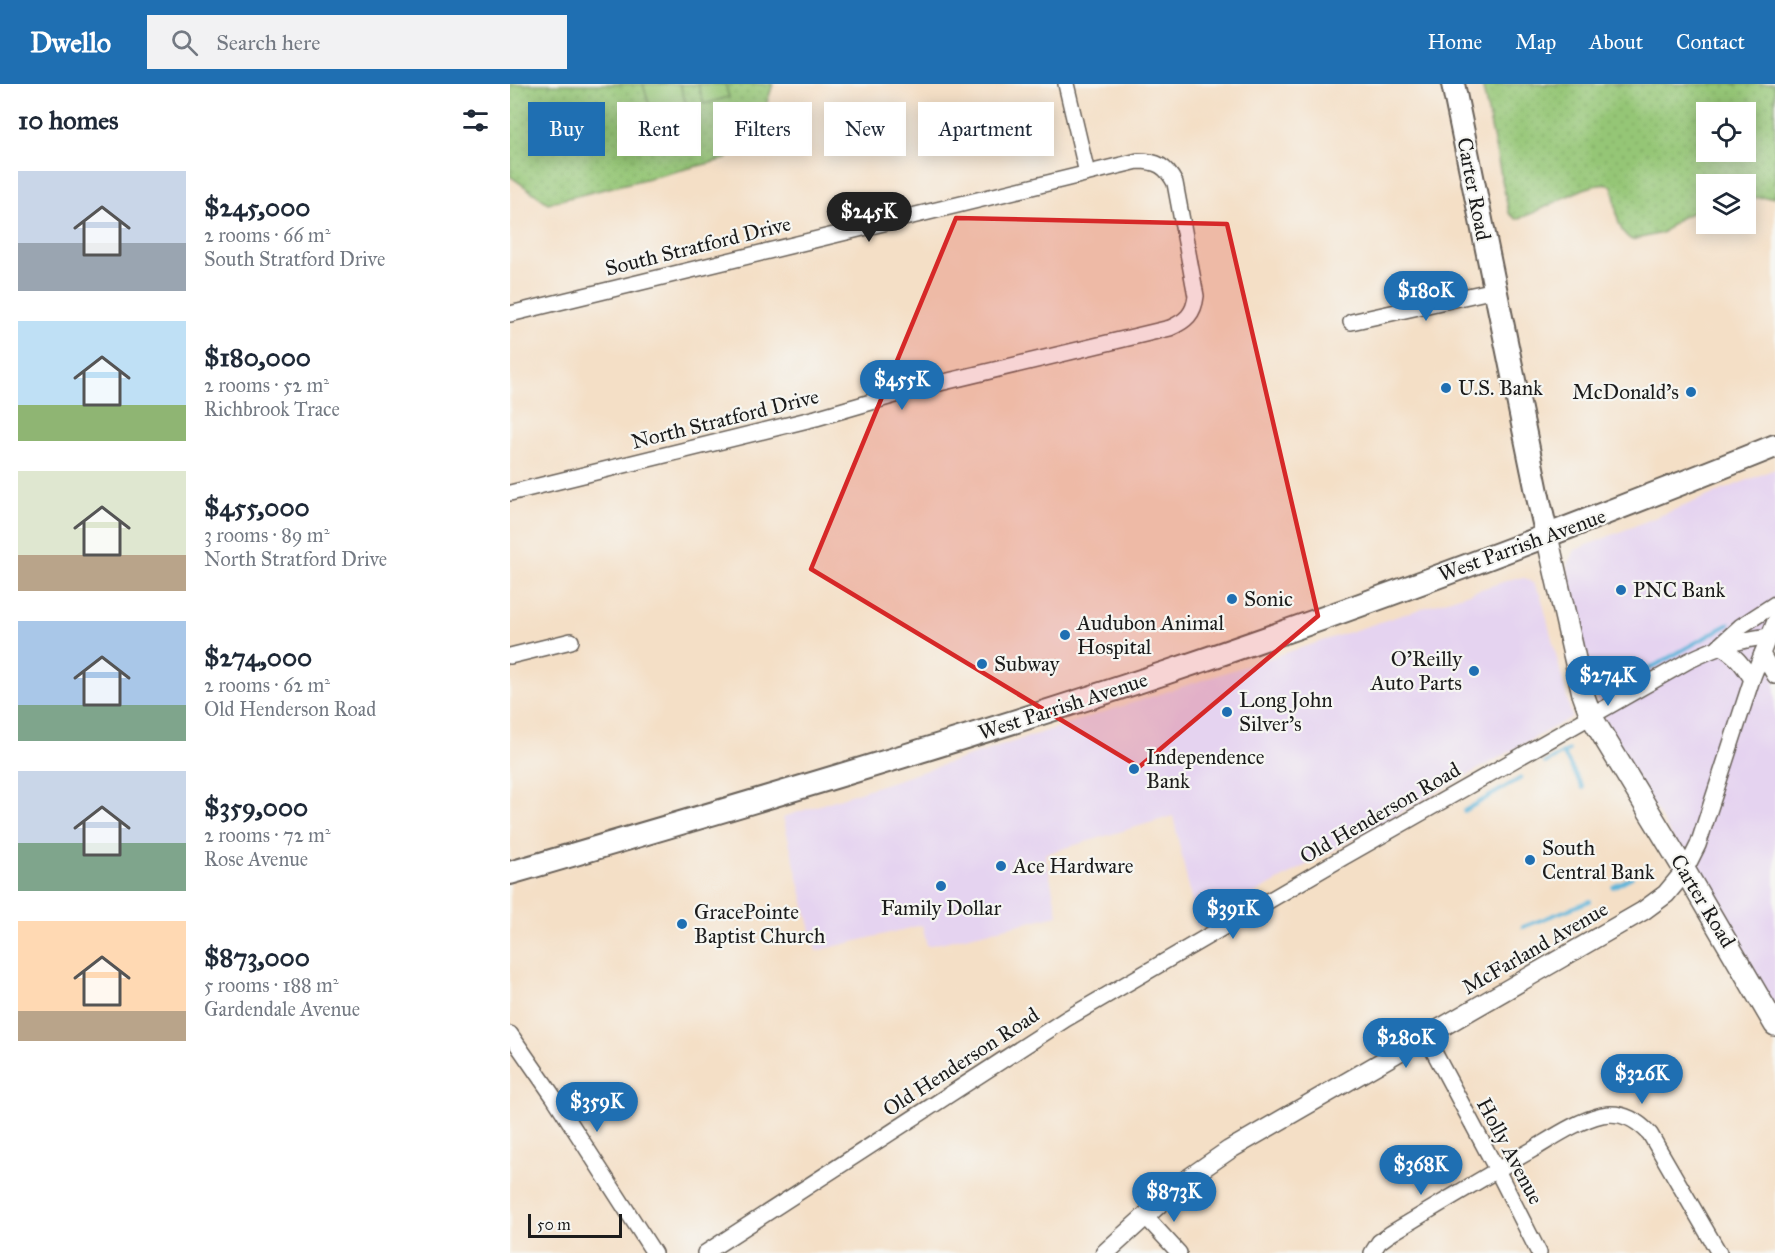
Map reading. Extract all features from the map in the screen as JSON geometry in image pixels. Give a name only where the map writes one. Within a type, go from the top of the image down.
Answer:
[{"type":"main road","name":"Carter Road","points":[[1453,84],[1547,536],[1583,694],[1591,716],[1775,1025]]},
{"type":"main road","name":"West Parrish Avenue","points":[[510,873],[950,742],[1088,698],[1286,631],[1547,536],[1775,446]]},
{"type":"street","points":[[1066,84],[1087,173]]},
{"type":"street","name":"South Stratford Drive","points":[[510,314],[1138,161],[1150,161],[1161,165],[1169,172],[1175,183],[1188,245]]},
{"type":"street","name":"North Stratford Drive","points":[[510,493],[816,418],[923,387],[1181,324],[1194,307],[1196,296],[1188,245]]},
{"type":"street","points":[[1351,322],[1495,290]]},
{"type":"street","points":[[1752,679],[1730,651],[1719,646],[1741,626],[1775,604]]},
{"type":"street","points":[[1769,636],[1775,621]]},
{"type":"street","name":"Old Henderson Road","points":[[705,1253],[1066,1019],[1688,661],[1719,646],[1769,636]]},
{"type":"street","name":"McFarland Avenue","points":[[1105,1253],[1183,1182],[1229,1150],[1643,911],[1666,894],[1685,871],[1698,845],[1752,679],[1769,636]]},
{"type":"street","points":[[510,656],[571,641]]},
{"type":"street","points":[[1762,654],[1775,676]]},
{"type":"street","points":[[510,1034],[553,1096],[654,1253]]},
{"type":"street","name":"Holly Avenue","points":[[1426,1037],[1539,1253]]},
{"type":"street","points":[[1372,1253],[1379,1242],[1390,1234],[1497,1170],[1571,1128],[1602,1115],[1616,1114],[1629,1117],[1641,1124],[1650,1134],[1719,1253]]},
{"type":"street","points":[[1145,1216],[1179,1253]]},
{"type":"highlighted area","points":[[956,218],[1227,224],[1318,616],[1139,767],[811,569]]},
{"type":"shaded area","points":[[1775,469],[1775,1011],[1608,729],[1593,692],[1568,576],[1568,564],[1575,550]]},
{"type":"shaded area","points":[[1515,578],[1525,578],[1534,584],[1541,596],[1572,717],[1197,926],[1173,816],[1045,854],[1058,915],[927,946],[922,925],[816,951],[783,817]]},
{"type":"green space","points":[[510,84],[773,84],[767,102],[713,102],[713,156],[729,156],[726,159],[548,203],[510,176]]},
{"type":"green space","points":[[643,84],[680,84],[685,102],[648,102]]},
{"type":"green space","points":[[698,84],[725,84],[729,97],[704,104]]},
{"type":"green space","points":[[1482,84],[1775,84],[1775,197],[1756,198],[1756,174],[1696,174],[1696,211],[1680,218],[1662,233],[1632,240],[1626,236],[1619,223],[1612,186],[1603,184],[1579,191],[1516,219],[1509,213]]},
{"type":"waterway","points":[[1606,693],[1729,624]]},
{"type":"waterway","points":[[1545,763],[1569,750]]},
{"type":"waterway","points":[[1563,753],[1583,788]]},
{"type":"waterway","points":[[1464,811],[1521,778]]},
{"type":"waterway","points":[[1613,887],[1632,877]]},
{"type":"waterway","points":[[1523,927],[1590,901]]},
{"type":"place","name":"U.S. Bank","points":[[1446,388]]},
{"type":"place","name":"McDonald's","points":[[1691,392]]},
{"type":"place","name":"PNC Bank","points":[[1621,590]]},
{"type":"place","name":"Sonic","points":[[1232,599]]},
{"type":"place","name":"Audubon Animal Hospital","points":[[1065,635]]},
{"type":"place","name":"Subway","points":[[982,664]]},
{"type":"place","name":"O'Reilly Auto Parts","points":[[1474,671]]},
{"type":"place","name":"Long John Silver's","points":[[1227,712]]},
{"type":"place","name":"Independence Bank","points":[[1134,769]]},
{"type":"place","name":"South Central Bank","points":[[1530,860]]},
{"type":"place","name":"Ace Hardware","points":[[1001,866]]},
{"type":"place","name":"Family Dollar","points":[[941,886]]},
{"type":"place","name":"GracePointe Baptist Church","points":[[682,924]]}]
